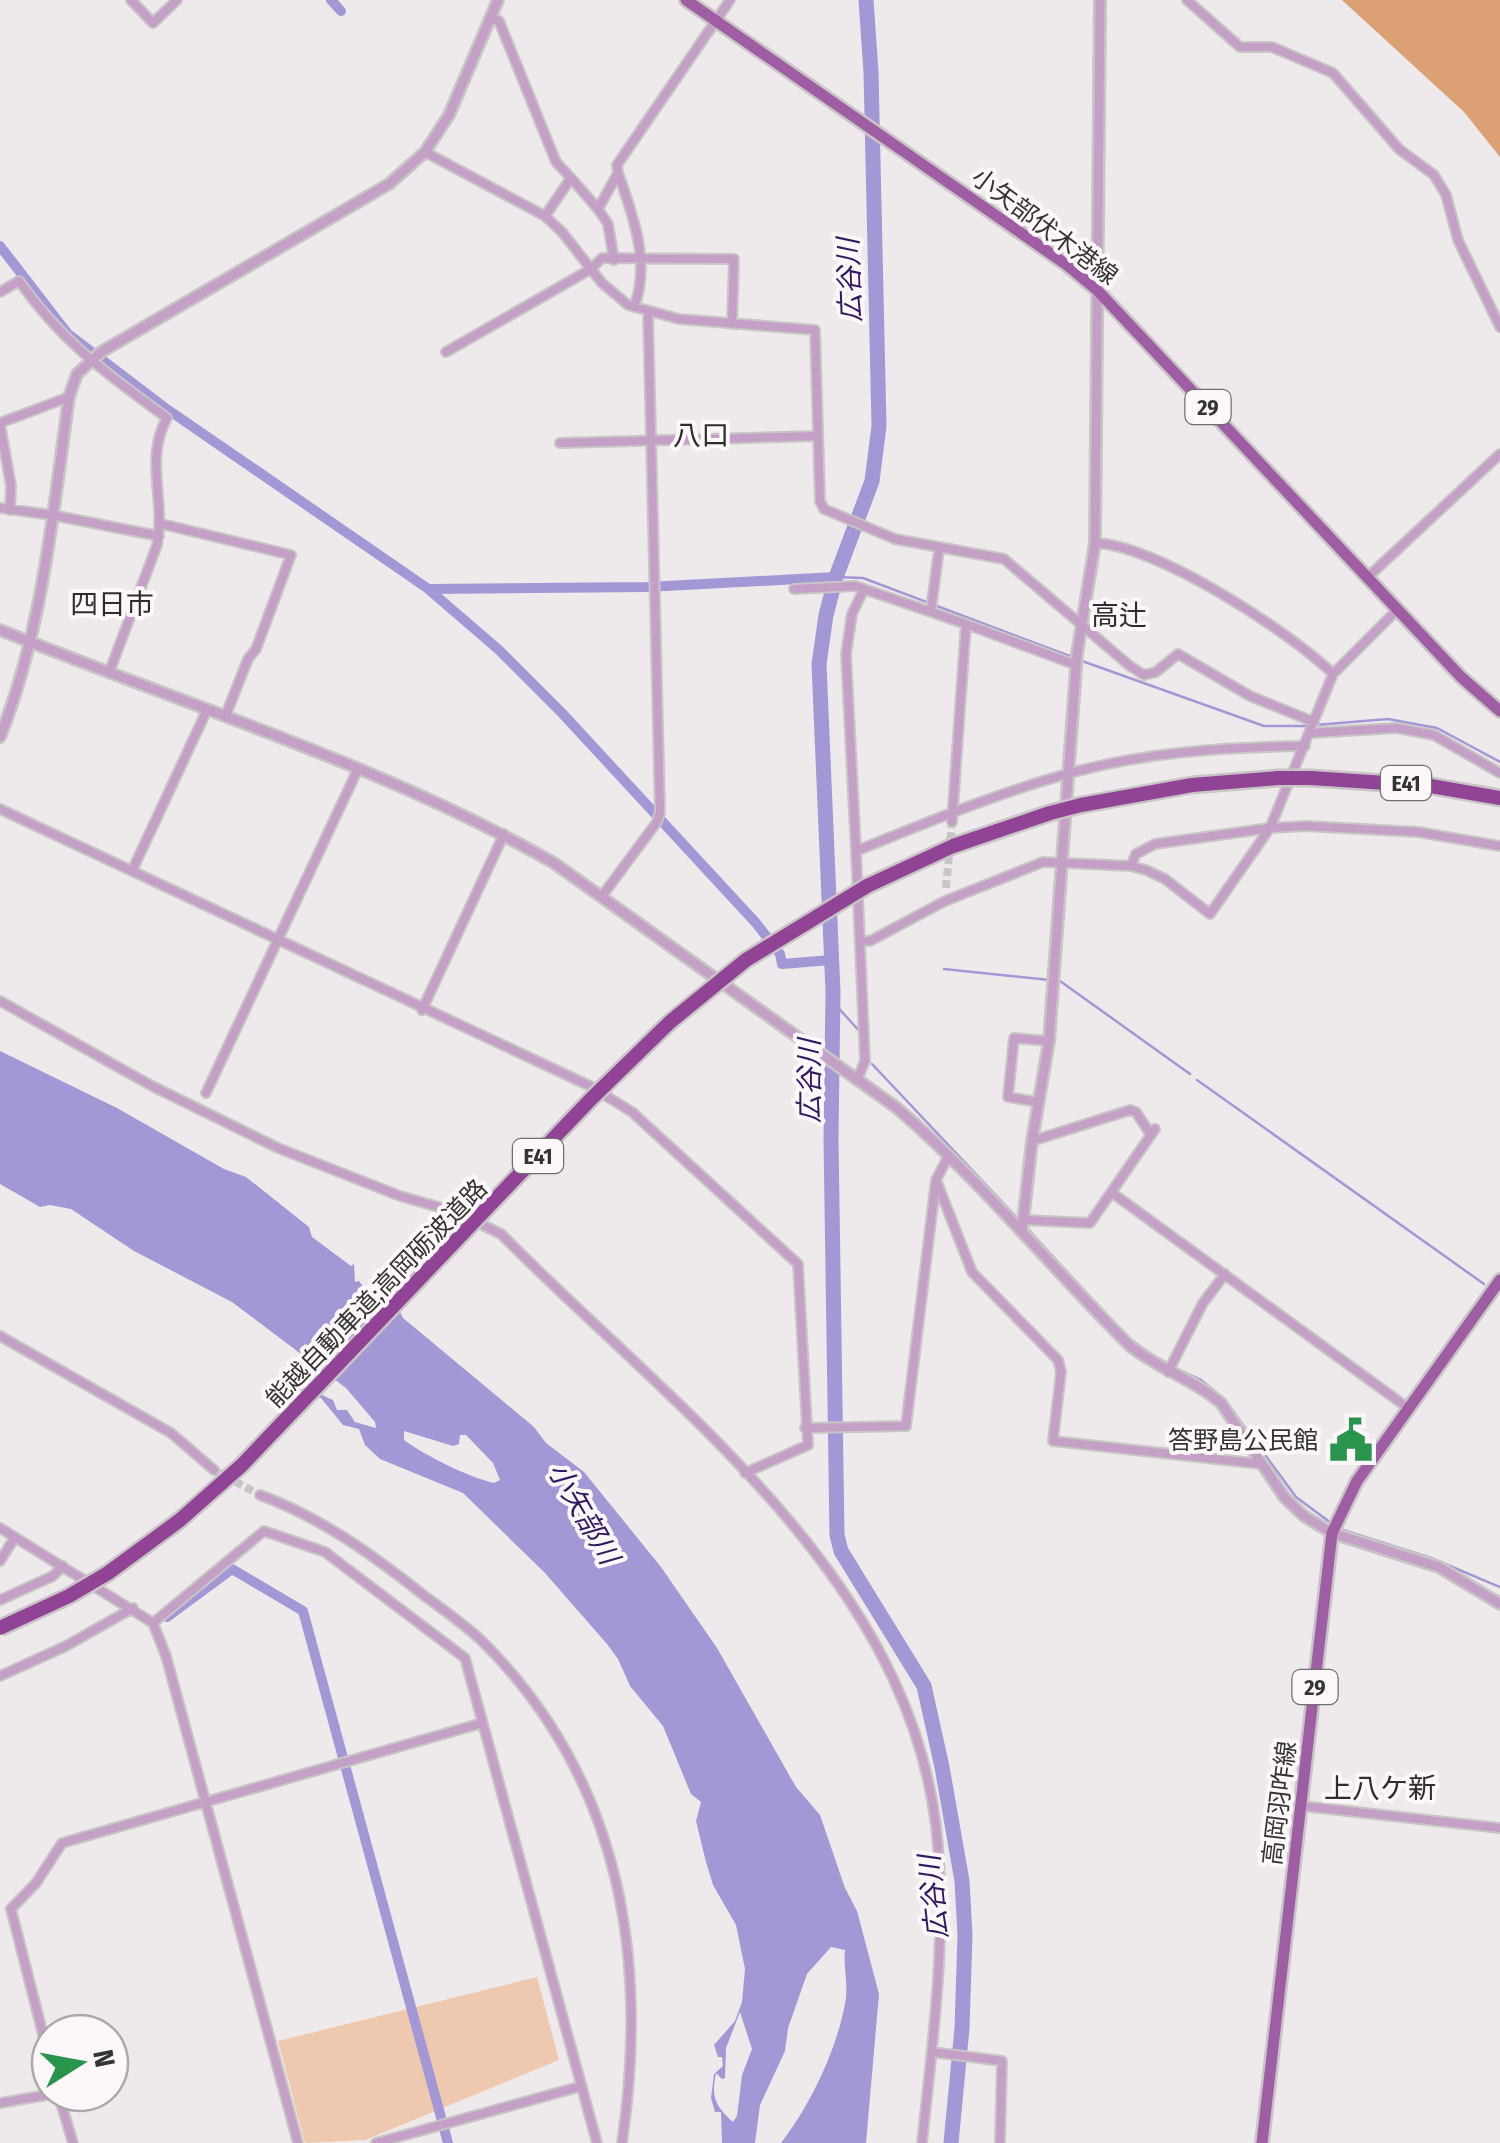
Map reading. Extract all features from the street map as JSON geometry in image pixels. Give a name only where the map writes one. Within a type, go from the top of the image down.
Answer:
[{"type":"highway","name":"能越自動車道;高岡砺波道路","points":[[0,1628],[108,1573],[180,1520],[242,1465],[657,1034],[746,960],[867,886],[953,846],[1050,814],[1175,787],[1278,778],[1383,780],[1500,798]]},
{"type":"main road","name":"小矢部伏木港線","points":[[686,0],[862,120],[1097,290],[1461,677],[1500,711]]},
{"type":"main road","name":"高岡羽咋線","points":[[1262,2143],[1332,1533],[1356,1481],[1500,1280]]},
{"type":"street","points":[[131,0],[153,23],[178,0]]},
{"type":"street","points":[[0,737],[31,643],[69,396],[77,374],[94,357],[389,184],[425,152],[449,115],[498,0]]},
{"type":"street","points":[[634,308],[642,274],[636,221],[617,165],[730,0]]},
{"type":"street","points":[[1023,1226],[1049,1040],[1080,625],[1095,543],[1100,0]]},
{"type":"street","points":[[1187,0],[1240,47],[1272,47],[1332,73],[1399,149],[1434,175],[1446,195],[1458,240],[1500,327]]},
{"type":"street","points":[[490,16],[499,21],[556,162],[608,224],[614,260]]},
{"type":"street","points":[[425,152],[545,216],[615,296],[634,308],[732,324],[816,330],[820,501],[824,509],[895,538],[939,550],[1004,559],[1144,675],[1156,672],[1178,654],[1312,727],[1397,728],[1434,735],[1500,772]]},
{"type":"street","points":[[598,208],[618,173]]},
{"type":"street","points":[[545,216],[571,178]]},
{"type":"street","points":[[446,352],[591,269],[602,258],[734,259],[732,324]]},
{"type":"street","points":[[0,292],[18,281],[40,310],[167,418],[156,440],[162,524],[109,673]]},
{"type":"street","points":[[602,896],[657,822],[660,812],[648,313]]},
{"type":"street","points":[[69,396],[0,423],[10,486],[5,509],[159,536]]},
{"type":"street","points":[[560,443],[818,436]]},
{"type":"street","points":[[1369,576],[1500,454]]},
{"type":"street","points":[[162,524],[291,555],[256,649],[224,717]]},
{"type":"street","points":[[1095,543],[1108,543],[1180,570],[1282,632],[1333,674]]},
{"type":"street","points":[[931,610],[939,550]]},
{"type":"street","points":[[853,1077],[865,1060],[846,654],[852,614],[864,588]]},
{"type":"street","points":[[794,589],[864,588],[1077,659]]},
{"type":"street","points":[[860,941],[870,941],[945,901],[1043,862],[1131,866],[1165,880],[1210,914],[1270,828],[1333,674],[1398,609]]},
{"type":"street","points":[[952,822],[966,624]]},
{"type":"street","points":[[0,630],[358,768],[504,834],[554,863],[897,1108],[1023,1226],[1130,1346],[1171,1368],[1221,1403],[1285,1498],[1304,1516],[1332,1533],[1439,1567],[1500,1604]]},
{"type":"street","points":[[132,871],[207,710]]},
{"type":"street","points":[[856,851],[1068,773],[1230,747],[1305,746]]},
{"type":"street","points":[[206,1093],[358,768]]},
{"type":"street","points":[[0,809],[590,1086],[632,1112],[798,1264],[808,1445],[744,1473]]},
{"type":"street","points":[[1131,866],[1136,854],[1154,844],[1306,826],[1418,832],[1500,846]]},
{"type":"street","points":[[422,1010],[504,834]]},
{"type":"street","points":[[945,901],[946,888]]},
{"type":"street","points":[[0,1001],[152,1086],[262,1140],[400,1196],[456,1212],[501,1234],[744,1473],[816,1553],[865,1624],[908,1712],[935,1822],[941,1934],[922,2143]]},
{"type":"street","points":[[1038,1102],[1008,1097],[1014,1038],[1049,1040]]},
{"type":"street","points":[[1023,1226],[1090,1223],[1153,1132],[1130,1110],[1032,1141]]},
{"type":"street","points":[[805,1428],[906,1426],[936,1180],[949,1155]]},
{"type":"street","points":[[936,1180],[972,1272],[1058,1360],[1061,1372],[1053,1442],[1261,1464]]},
{"type":"street","points":[[1111,1192],[1408,1408]]},
{"type":"street","points":[[1171,1368],[1203,1304],[1224,1274]]},
{"type":"street","points":[[0,1336],[171,1433],[214,1470]]},
{"type":"street","points":[[260,1495],[297,1509],[386,1565],[481,1640],[519,1684],[570,1759],[591,1800],[623,1902],[632,2009],[622,2143]]},
{"type":"street","points":[[0,1528],[153,1623],[166,1656],[298,2143]]},
{"type":"street","points":[[153,1623],[264,1531],[325,1552],[465,1658],[597,2143]]},
{"type":"street","points":[[0,1561],[15,1537]]},
{"type":"street","points":[[0,1600],[53,1576],[63,1566]]},
{"type":"street","points":[[0,1676],[66,1646],[133,1608]]},
{"type":"street","points":[[11,1909],[36,1883],[62,1843],[482,1723]]},
{"type":"street","points":[[1302,1806],[1500,1828]]},
{"type":"street","points":[[0,1906],[11,1909]]},
{"type":"street","points":[[11,1909],[38,2013]]},
{"type":"street","points":[[932,2052],[1002,2060],[1000,2143]]},
{"type":"street","points":[[376,2143],[582,2086]]},
{"type":"street","points":[[0,2104],[30,2098]]},
{"type":"street","points":[[64,2113],[73,2143]]},
{"type":"shaded area","points":[[1342,0],[1500,0],[1500,157],[1464,112]]},
{"type":"shaded area","points":[[537,1977],[559,2060],[365,2140],[305,2143],[278,2041]]},
{"type":"water","name":"小矢部川","points":[[0,1051],[246,1177],[309,1227],[312,1237],[351,1266],[354,1264],[355,1282],[359,1281],[367,1292],[400,1312],[534,1427],[546,1443],[584,1472],[661,1567],[717,1648],[796,1787],[820,1815],[857,1911],[879,1994],[866,2143],[781,2143],[821,2076],[841,2022],[846,1997],[845,1950],[831,1947],[807,1974],[788,2028],[785,2051],[760,2105],[755,2143],[722,2143],[721,2112],[715,2112],[711,2098],[714,2074],[723,2066],[714,2045],[735,2021],[742,2002],[745,1969],[736,1925],[713,1885],[706,1862],[696,1821],[701,1802],[691,1794],[663,1726],[630,1686],[618,1659],[545,1573],[463,1493],[380,1459],[365,1445],[359,1429],[343,1425],[321,1398],[298,1392],[294,1399],[300,1413],[297,1416],[282,1399],[295,1390],[306,1389],[333,1400],[337,1410],[347,1410],[355,1422],[376,1428],[346,1388],[232,1302],[134,1251],[71,1209],[40,1207],[0,1184]],"holes":[[[404,1431],[453,1446],[459,1444],[460,1435],[466,1435],[493,1463],[500,1480],[484,1480],[435,1459],[404,1440]],[[740,2012],[752,2049],[742,2075],[733,2122],[718,2106],[714,2089],[716,2073],[725,2078],[726,2048]]]},
{"type":"waterway","points":[[331,0],[341,11]]},
{"type":"waterway","name":"広谷川","points":[[866,0],[879,426],[872,481],[836,577],[819,664],[833,992],[831,1139],[837,1535],[841,1551],[924,1686],[942,1767],[962,1881],[965,1935],[962,2028],[951,2143]]},
{"type":"waterway","points":[[0,246],[68,334],[164,407],[427,588],[499,650],[756,923],[780,954],[782,964],[831,960]]},
{"type":"waterway","points":[[836,577],[863,578],[1075,658]]},
{"type":"waterway","points":[[428,589],[647,587],[836,577]]},
{"type":"waterway","points":[[1082,661],[1264,726],[1308,726]]},
{"type":"waterway","points":[[1316,725],[1388,719],[1437,728],[1500,762]]},
{"type":"waterway","points":[[944,969],[1060,981],[1190,1074]]},
{"type":"waterway","points":[[833,1002],[862,1034]]},
{"type":"waterway","points":[[872,1064],[1019,1220]]},
{"type":"waterway","points":[[1197,1080],[1484,1284]]},
{"type":"waterway","points":[[1025,1226],[1125,1335],[1156,1358]]},
{"type":"waterway","points":[[1172,1367],[1201,1380],[1224,1399],[1296,1497],[1331,1523]]},
{"type":"waterway","points":[[1337,1528],[1431,1558],[1500,1587]]},
{"type":"waterway","points":[[167,1617],[232,1569],[303,1611],[448,2143]]},
{"type":"tunnel","points":[[946,888],[952,822]]},
{"type":"tunnel","points":[[214,1470],[260,1495]]},
{"type":"place","name":"答野島公民館","points":[[1351,1440]]},
{"type":"district","name":"八口","points":[[701,435]]},
{"type":"district","name":"四日市","points":[[112,604]]},
{"type":"district","name":"高辻","points":[[1119,615]]},
{"type":"district","name":"上八ケ新","points":[[1380,1788]]}]
